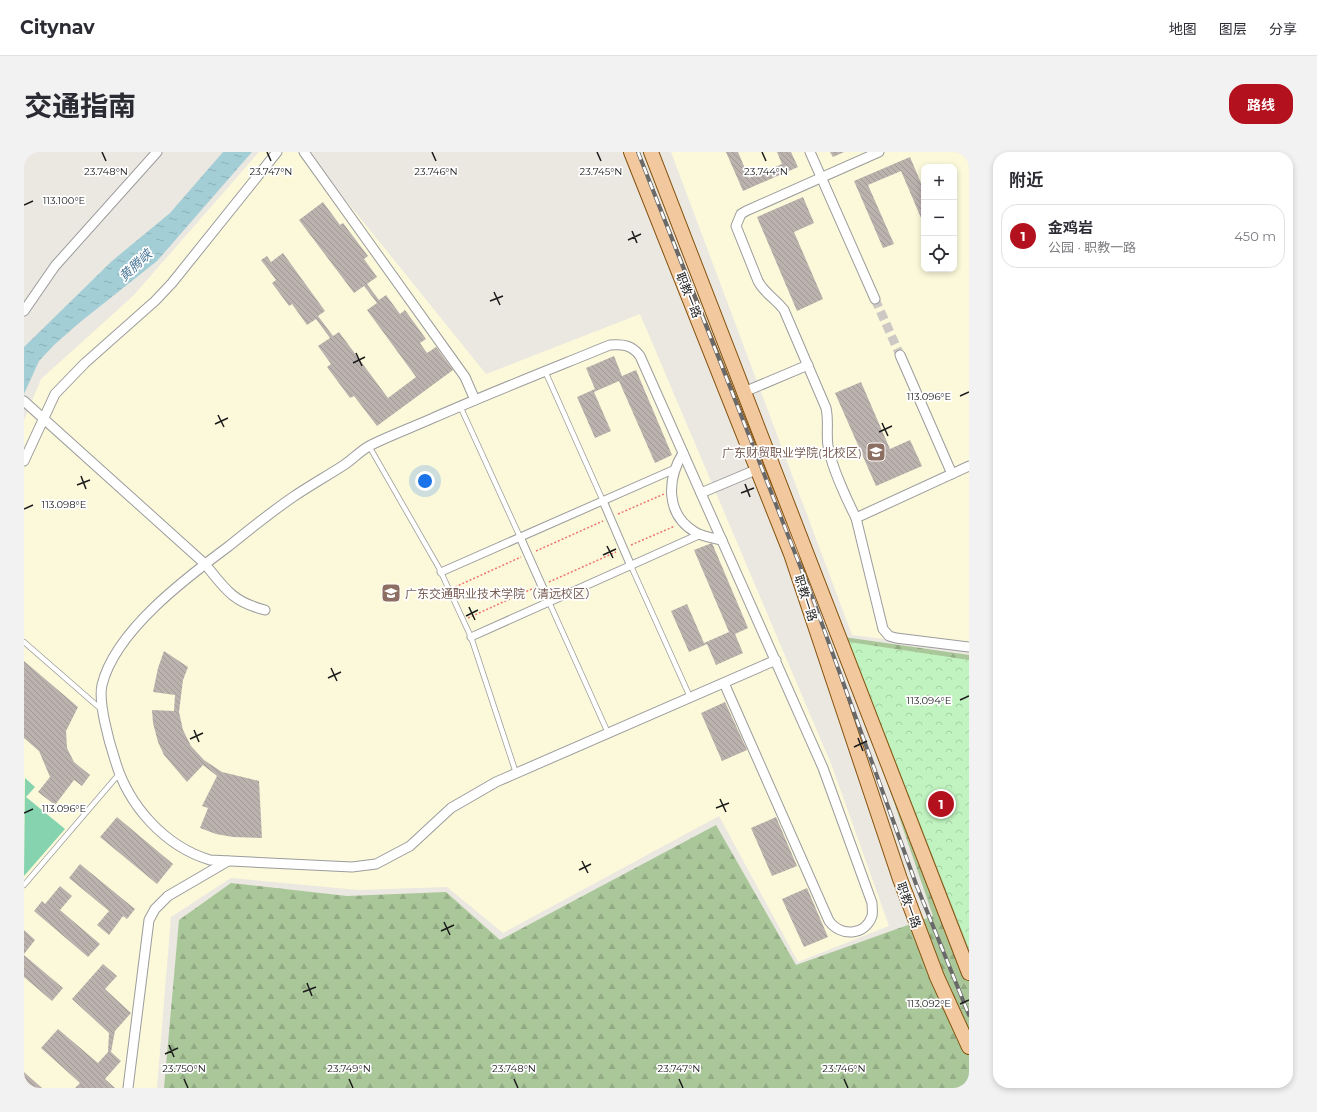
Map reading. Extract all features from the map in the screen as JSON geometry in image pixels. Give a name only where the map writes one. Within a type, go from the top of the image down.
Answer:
[{"type":"main road","name":"职教一路","points":[[631,152],[791,554],[913,916],[936,977],[969,1047]]},
{"type":"main road","name":"职教一路","points":[[651,152],[969,973]]},
{"type":"street","points":[[24,311],[55,266],[157,152]]},
{"type":"street","points":[[24,461],[55,394],[85,363],[168,288],[278,152]]},
{"type":"street","points":[[304,152],[465,377],[475,400]]},
{"type":"street","points":[[810,152],[875,300]]},
{"type":"street","points":[[879,152],[746,211],[741,214],[736,226],[762,289],[779,303],[784,310],[826,408],[828,419],[828,446],[847,501],[856,518],[883,629],[889,636],[896,638],[969,647]]},
{"type":"street","points":[[724,683],[829,921],[834,928],[843,932],[855,932],[865,926],[872,915],[872,903],[823,768],[776,660],[640,356],[635,349],[620,344],[610,345],[545,371],[369,446],[350,462],[292,497],[190,575],[133,629],[121,645],[106,673],[101,688],[103,712],[119,774],[126,790],[137,807],[157,829],[194,855],[210,860],[352,867],[376,864],[410,846],[451,808],[496,782],[776,660]]},
{"type":"street","points":[[900,355],[952,474]]},
{"type":"street","points":[[744,392],[808,365]]},
{"type":"street","points":[[24,401],[205,564],[227,591],[239,601],[265,610]]},
{"type":"street","points":[[683,452],[675,469],[671,491],[675,508],[684,522],[695,532],[722,540]]},
{"type":"street","points":[[856,518],[969,466]]},
{"type":"street","points":[[441,572],[675,469]]},
{"type":"street","points":[[701,493],[758,469]]},
{"type":"street","points":[[603,501],[631,566]]},
{"type":"street","points":[[470,637],[701,534]]},
{"type":"street","points":[[520,537],[549,602]]},
{"type":"street","points":[[128,1088],[149,920],[155,909],[168,896],[228,861]]},
{"type":"lane","points":[[545,371],[603,501]]},
{"type":"lane","points":[[460,406],[520,537]]},
{"type":"lane","points":[[369,446],[441,572],[463,620],[516,773]]},
{"type":"lane","points":[[631,566],[690,697]]},
{"type":"lane","points":[[549,602],[608,733]]},
{"type":"lane","points":[[24,642],[103,712]]},
{"type":"lane","points":[[24,885],[119,774]]},
{"type":"path","points":[[449,589],[671,491]]},
{"type":"path","points":[[463,620],[684,522]]},
{"type":"shaded area","name":"广东交通职业技术学院（清远校区）","points":[[259,152],[307,152],[486,374],[640,314],[832,766],[889,926],[798,962],[719,816],[503,933],[447,887],[358,890],[231,878],[171,917],[157,1088],[24,1088],[24,420],[41,379],[133,296]]},
{"type":"shaded area","name":"广东财贸职业学院(北校区)","points":[[671,152],[969,152],[969,650],[852,635]]},
{"type":"green space","points":[[837,636],[969,655],[969,1088],[164,1088],[179,920],[231,883],[347,896],[446,892],[500,940],[716,825],[796,965],[933,916]]},
{"type":"green space","points":[[849,642],[969,660],[969,949]]},
{"type":"green space","points":[[25,778],[35,787],[26,797],[65,829],[24,876]]},
{"type":"water","name":"黄腾峡","points":[[223,152],[252,152],[157,261],[79,323],[54,345],[39,361],[24,394],[24,347],[112,261],[170,213]]},
{"type":"building","points":[[726,152],[738,152],[749,178],[782,164],[777,152],[791,152],[798,167],[743,191]]},
{"type":"building","points":[[830,152],[844,152],[833,157]]},
{"type":"building","points":[[910,157],[921,183],[921,218],[901,171],[868,185],[894,244],[883,248],[854,181]]},
{"type":"building","points":[[803,197],[814,223],[794,232],[823,299],[797,311],[757,217]]},
{"type":"building","points":[[323,202],[340,225],[343,223],[368,256],[364,259],[377,277],[367,284],[379,300],[386,295],[400,314],[405,310],[426,339],[420,343],[427,353],[436,347],[453,370],[377,426],[354,396],[350,398],[327,367],[331,364],[318,346],[330,338],[316,319],[307,325],[292,304],[289,306],[272,283],[276,280],[261,260],[267,256],[271,262],[283,253],[325,311],[318,316],[333,336],[339,332],[388,398],[416,377],[367,310],[377,303],[364,286],[354,293],[299,220]]},
{"type":"building","points":[[614,356],[622,376],[636,370],[672,455],[655,463],[619,381],[594,392],[611,431],[595,438],[577,397],[595,389],[586,368]]},
{"type":"building","points":[[861,382],[890,449],[910,440],[922,466],[876,486],[835,393]]},
{"type":"building","points":[[712,543],[748,628],[735,634],[743,653],[716,665],[707,644],[689,652],[671,611],[687,604],[704,643],[729,632],[694,550]]},
{"type":"building","points":[[164,651],[188,667],[183,680],[179,712],[183,730],[191,746],[204,760],[222,772],[259,781],[262,838],[233,837],[216,834],[200,828],[208,808],[202,806],[217,776],[203,765],[187,782],[164,755],[158,742],[153,723],[152,710],[174,711],[175,695],[153,692],[158,668]]},
{"type":"building","points":[[24,661],[78,707],[66,731],[67,748],[74,762],[90,775],[82,786],[74,780],[55,805],[38,792],[50,777],[39,751],[24,738]]},
{"type":"building","points":[[725,702],[747,750],[722,761],[701,713]]},
{"type":"building","points":[[117,817],[173,864],[157,884],[100,837]]},
{"type":"building","points":[[776,817],[797,866],[772,876],[751,828]]},
{"type":"building","points":[[80,864],[135,909],[127,919],[123,916],[109,935],[97,925],[109,911],[69,878]]},
{"type":"building","points":[[60,886],[72,896],[60,910],[100,944],[88,957],[34,911],[42,901],[45,904]]},
{"type":"building","points":[[807,888],[828,937],[804,947],[782,899]]},
{"type":"building","points":[[24,930],[35,940],[24,954]]},
{"type":"building","points":[[24,955],[63,988],[52,1001],[24,977]]},
{"type":"building","points":[[103,964],[117,976],[105,989],[131,1013],[115,1031],[111,1052],[121,1061],[105,1079],[115,1088],[75,1088],[80,1083],[41,1048],[58,1029],[98,1063],[108,1052],[109,1033],[72,999]]},
{"type":"building","points":[[24,1072],[42,1088],[24,1088]]},
{"type":"tunnel","points":[[875,299],[900,355]]},
{"type":"railway","points":[[638,152],[813,599],[916,884],[969,1015]]},
{"type":"place","name":"广东财贸职业学院(北校区)","points":[[876,452]]},
{"type":"place","name":"广东交通职业技术学院（清远校区）","points":[[391,593]]},
{"type":"place","name":"金鸡岩","points":[[941,804]]}]
